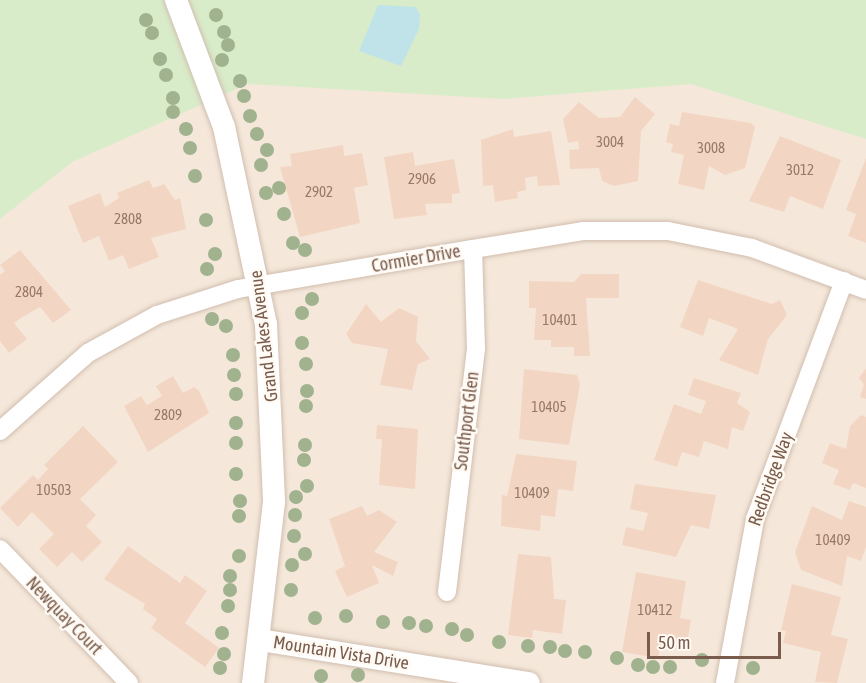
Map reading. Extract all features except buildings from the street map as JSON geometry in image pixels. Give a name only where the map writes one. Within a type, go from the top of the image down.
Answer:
[{"type":"street","name":"Grand Lakes Avenue","points":[[176,0],[224,127],[260,285],[274,442],[260,640],[253,683]]},
{"type":"street","name":"Cormier Drive","points":[[0,431],[54,379],[124,331],[197,300],[260,285],[583,231],[668,231],[752,248],[866,290]]},
{"type":"street","name":"Southport Glen","points":[[447,592],[476,349],[473,249]]},
{"type":"street","name":"Redbridge Way","points":[[725,683],[755,519],[844,282]]},
{"type":"street","name":"Newquay Court","points":[[0,549],[129,683]]},
{"type":"street","name":"Mountain Vista Drive","points":[[260,640],[529,683]]},
{"type":"shaded area","points":[[0,0],[866,0],[866,683],[0,683]]},
{"type":"green space","points":[[0,0],[866,0],[866,139],[691,84],[503,99],[248,84],[72,162],[0,219]]},
{"type":"water","points":[[378,5],[416,7],[420,15],[419,29],[401,66],[359,51]]}]
